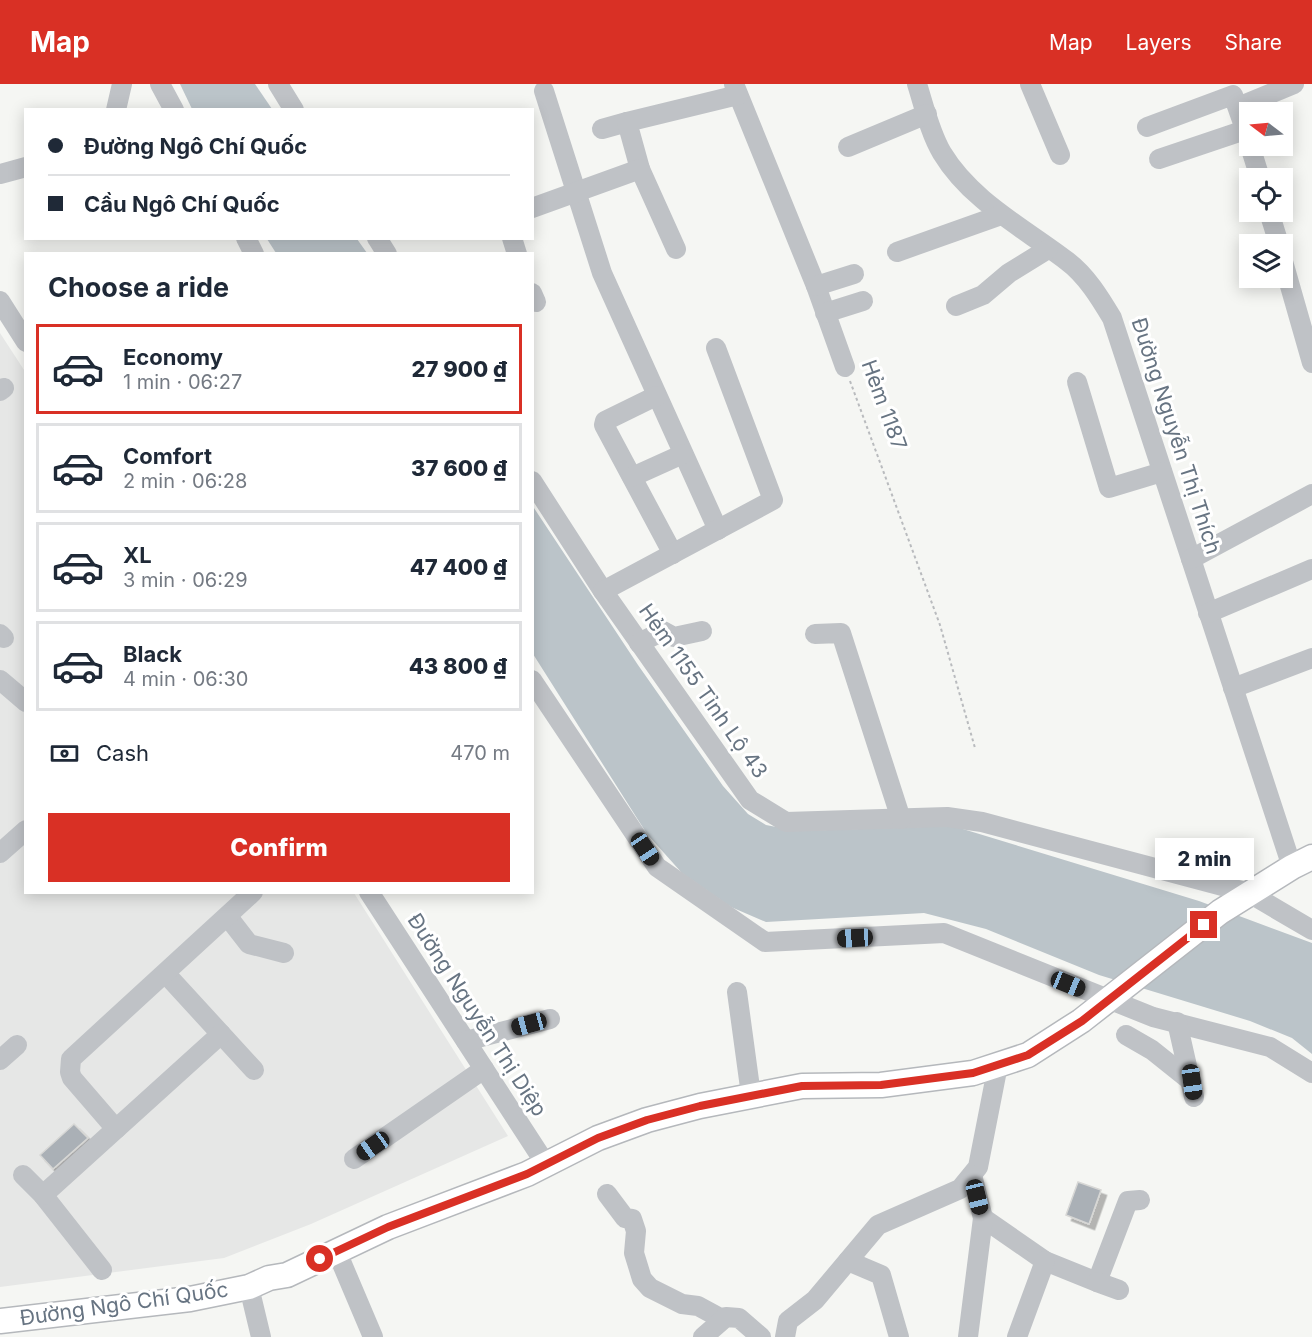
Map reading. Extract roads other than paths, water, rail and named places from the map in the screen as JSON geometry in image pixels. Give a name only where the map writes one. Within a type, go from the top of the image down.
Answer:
[{"type":"main road","name":"Đường Ngô Chí Quốc","points":[[0,1321],[190,1299],[249,1287],[269,1278],[287,1275],[388,1227],[527,1174],[598,1138],[647,1120],[751,1095],[802,1086],[908,1083],[973,1073],[1028,1055],[1115,995],[1220,912],[1302,862]]},
{"type":"street","points":[[116,108],[122,84]]},
{"type":"street","points":[[160,84],[173,108]]},
{"type":"street","points":[[278,84],[293,108]]},
{"type":"street","name":"Đường Nguyễn Thị Thích","points":[[917,84],[942,152],[961,178],[1001,215],[1068,262],[1095,291],[1112,318],[1129,361],[1162,472],[1233,688],[1302,862]]},
{"type":"street","points":[[1030,84],[1060,155]]},
{"type":"street","points":[[1238,107],[1294,84]]},
{"type":"street","points":[[602,129],[736,89]]},
{"type":"street","name":"Hẻm 1187","points":[[736,89],[816,286],[845,367]]},
{"type":"street","points":[[544,91],[602,273],[718,530]]},
{"type":"street","points":[[1147,127],[1233,95],[1239,110]]},
{"type":"street","points":[[848,147],[927,114]]},
{"type":"street","points":[[627,122],[640,169],[676,249]]},
{"type":"street","points":[[1159,159],[1239,141]]},
{"type":"street","points":[[0,174],[24,168]]},
{"type":"street","points":[[534,207],[577,194],[640,169]]},
{"type":"street","points":[[897,252],[1001,215]]},
{"type":"street","points":[[956,306],[983,295],[1008,273],[1048,249]]},
{"type":"street","points":[[816,286],[854,274]]},
{"type":"street","points":[[1291,288],[1312,363]]},
{"type":"street","points":[[0,301],[24,339]]},
{"type":"street","points":[[825,314],[863,301]]},
{"type":"street","points":[[603,591],[773,500],[716,348]]},
{"type":"street","points":[[1077,382],[1109,488],[1162,472]]},
{"type":"street","points":[[656,396],[605,421],[604,425],[673,554]]},
{"type":"street","points":[[632,477],[683,454]]},
{"type":"street","name":"Hẻm 1155 Tỉnh Lộ 43","points":[[534,484],[603,591],[750,800],[786,822],[947,818],[982,822],[1248,893],[1312,930]]},
{"type":"street","points":[[1191,559],[1312,494]]},
{"type":"street","points":[[1208,613],[1312,569]]},
{"type":"street","points":[[639,643],[663,630],[674,637],[702,631]]},
{"type":"street","points":[[815,634],[841,633],[901,819]]},
{"type":"street","points":[[1233,688],[1312,658]]},
{"type":"street","points":[[0,680],[24,700]]},
{"type":"street","points":[[534,683],[657,867],[765,942],[944,933],[1115,995],[1177,1022],[1270,1047],[1312,1073]]},
{"type":"street","points":[[0,853],[24,832]]},
{"type":"street","points":[[116,1129],[72,1078],[71,1059],[251,894]]},
{"type":"street","name":"Đường Nguyễn Thị Diệp","points":[[370,894],[545,1163]]},
{"type":"street","points":[[228,917],[249,944],[284,953]]},
{"type":"street","points":[[166,974],[254,1070]]},
{"type":"street","points":[[737,992],[751,1095]]},
{"type":"street","points":[[466,1041],[550,1019]]},
{"type":"street","points":[[1126,1035],[1152,1050],[1193,1089],[1177,1022]]},
{"type":"street","points":[[43,1195],[221,1034]]},
{"type":"street","points":[[0,1060],[17,1045]]},
{"type":"street","points":[[785,1337],[788,1321],[815,1300],[878,1225],[960,1189],[978,1167],[998,1065]]},
{"type":"street","points":[[354,1159],[484,1069]]},
{"type":"street","points":[[968,1337],[982,1218],[972,1174]]},
{"type":"street","points":[[23,1175],[43,1195],[102,1270]]},
{"type":"street","points":[[608,1194],[625,1218],[632,1219],[636,1231],[634,1253],[642,1279],[650,1288],[682,1304],[698,1306],[722,1319],[739,1318],[761,1337]]},
{"type":"street","points":[[1097,1282],[1128,1201],[1140,1200]]},
{"type":"street","points":[[982,1218],[1045,1261],[1119,1290]]},
{"type":"street","points":[[337,1252],[373,1337]]},
{"type":"street","points":[[848,1261],[881,1275],[899,1337]]},
{"type":"street","points":[[1017,1337],[1045,1261]]},
{"type":"street","points":[[249,1287],[261,1337]]},
{"type":"street","points":[[703,1337],[722,1319]]}]
